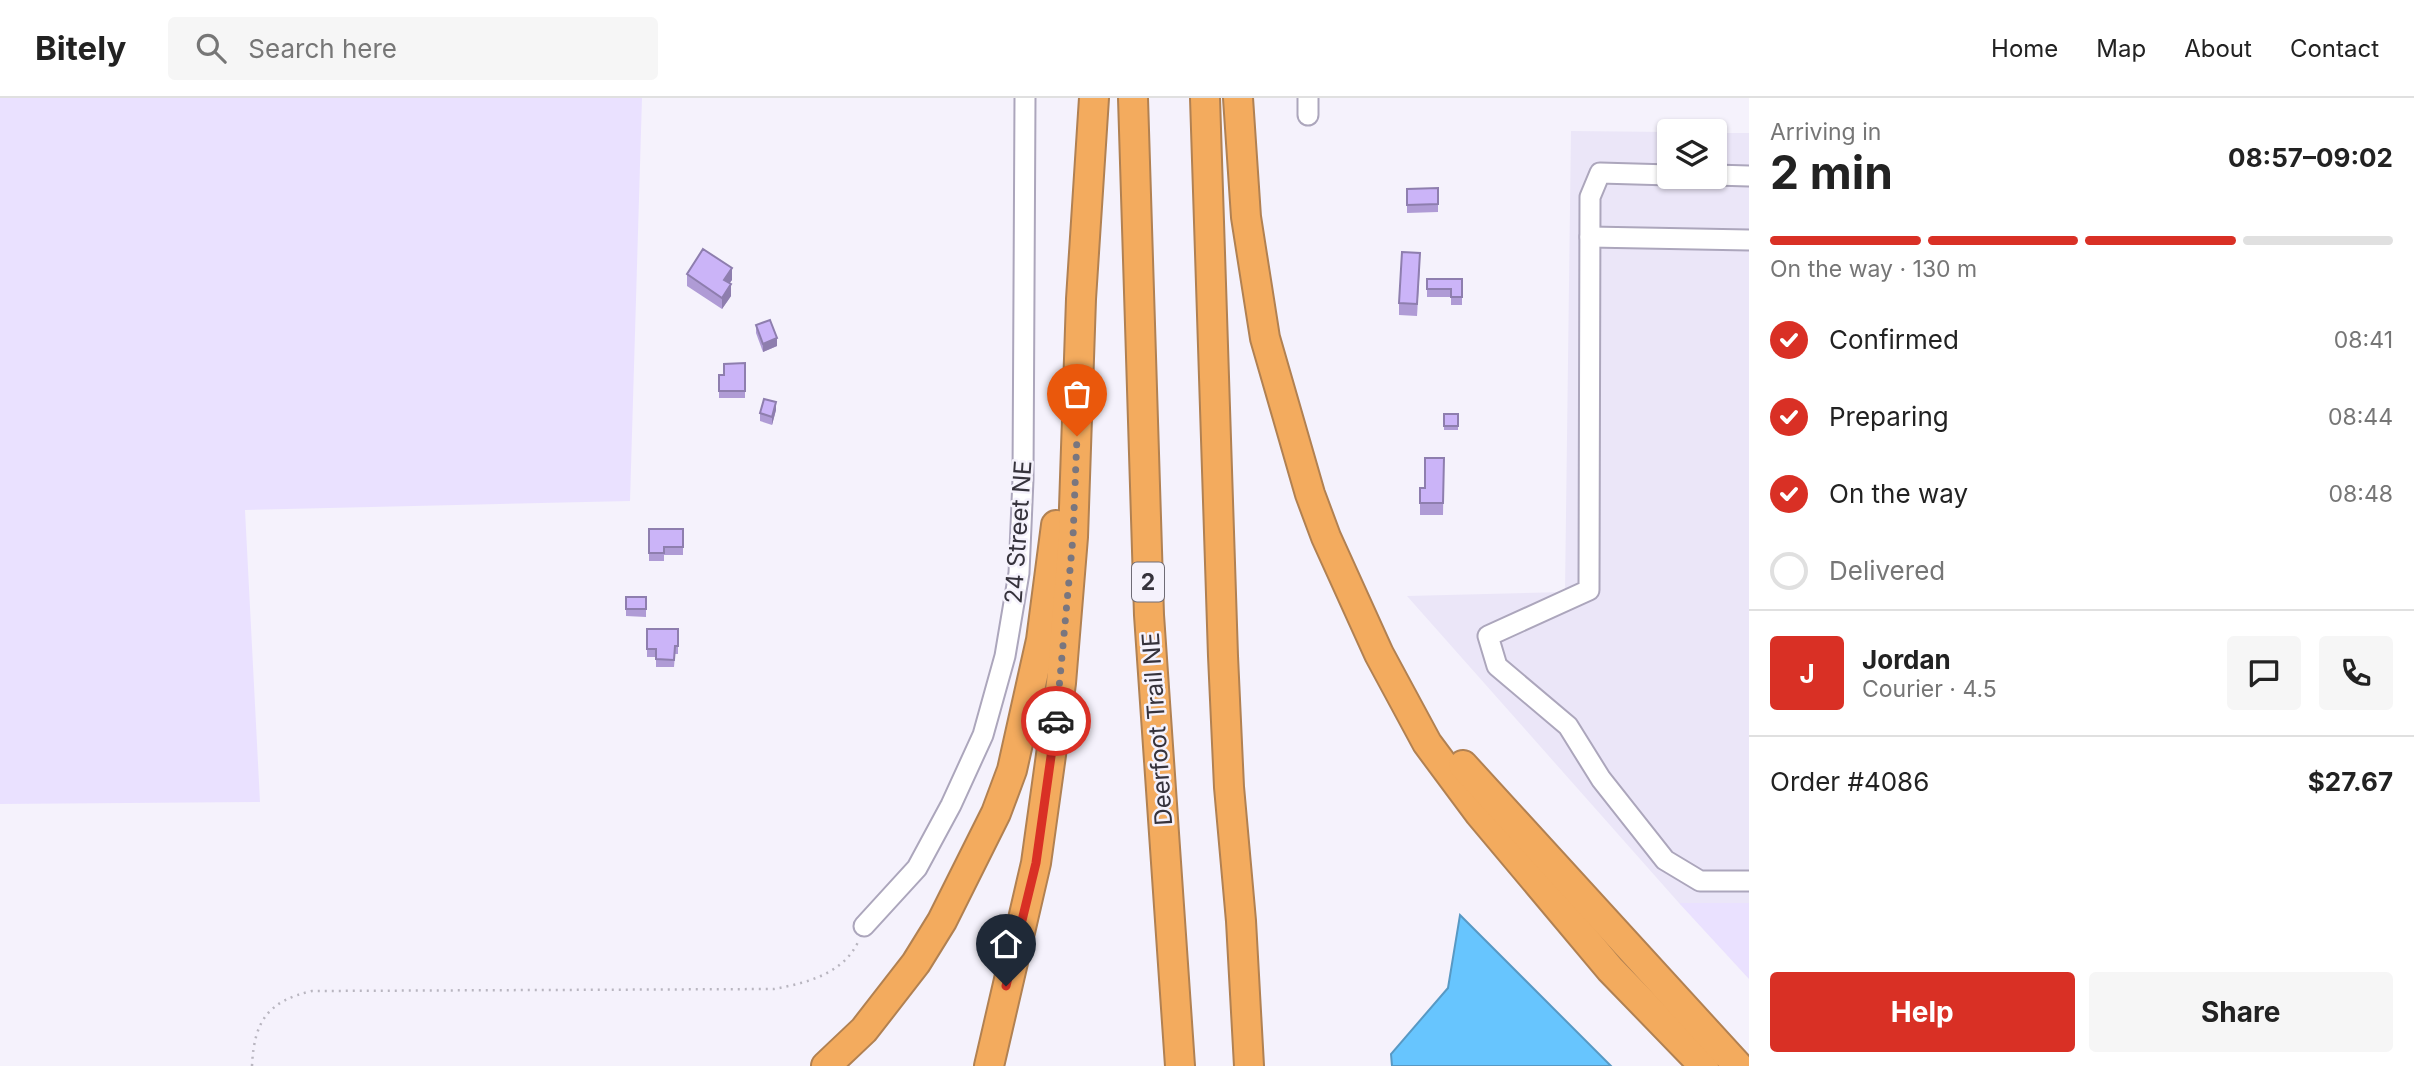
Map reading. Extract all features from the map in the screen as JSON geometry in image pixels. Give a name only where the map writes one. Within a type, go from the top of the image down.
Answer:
[{"type":"highway","points":[[989,1066],[1036,863],[1061,683],[1073,537],[1081,299],[1094,98]]},
{"type":"highway","name":"Deerfoot Trail NE","points":[[1133,98],[1149,615],[1180,1066]]},
{"type":"highway","points":[[1205,98],[1223,656],[1229,787],[1241,921],[1249,1066]]},
{"type":"highway","points":[[1238,98],[1246,217],[1265,338],[1314,505],[1379,654],[1427,743],[1479,813],[1610,969],[1704,1066]]},
{"type":"highway","points":[[826,1066],[864,1030],[916,963],[942,921],[970,866],[996,813],[1012,770],[1041,640],[1081,299]]},
{"type":"highway","points":[[1379,654],[1448,749],[1738,1066]]},
{"type":"street","name":"24 Street NE","points":[[864,926],[917,868],[951,805],[983,735],[1005,656],[1019,573],[1023,479],[1025,98]]},
{"type":"street","points":[[1657,174],[1600,173],[1590,197],[1589,590],[1488,636],[1497,666],[1568,726],[1601,779],[1665,860],[1700,881],[1749,881]]},
{"type":"street","points":[[1727,175],[1749,176]]},
{"type":"street","points":[[1590,237],[1749,240]]},
{"type":"path","points":[[253,1066],[255,1039],[268,1011],[295,995],[312,991],[774,989],[805,982],[835,969],[850,957],[864,926]]},
{"type":"shaded area","points":[[0,98],[642,98],[630,501],[245,510],[260,802],[0,804]]},
{"type":"shaded area","points":[[1571,131],[1657,132],[1657,189],[1727,189],[1727,133],[1749,133],[1749,903],[1679,903],[1407,596],[1565,592]]},
{"type":"shaded area","points":[[1679,903],[1749,903],[1749,979]]},
{"type":"water","points":[[1460,915],[1611,1066],[1392,1066],[1391,1054],[1448,988]]},
{"type":"building","points":[[1438,188],[1438,204],[1407,205],[1407,189]]},
{"type":"building","points":[[703,249],[732,268],[724,280],[731,284],[722,298],[687,274]]},
{"type":"building","points":[[1402,252],[1420,253],[1417,304],[1399,303]]},
{"type":"building","points":[[1427,279],[1462,279],[1462,297],[1451,297],[1451,289],[1427,289]]},
{"type":"building","points":[[770,320],[777,338],[763,344],[756,325]]},
{"type":"building","points":[[745,363],[745,391],[719,391],[719,375],[724,375],[724,364]]},
{"type":"building","points":[[764,399],[776,402],[772,417],[760,413]]},
{"type":"building","points":[[1444,414],[1458,414],[1458,426],[1444,426]]},
{"type":"building","points":[[1425,458],[1444,458],[1443,503],[1420,503],[1420,488],[1425,488]]},
{"type":"building","points":[[649,529],[683,529],[683,547],[664,547],[664,553],[649,553]]},
{"type":"building","points":[[626,597],[646,597],[646,609],[626,609]]},
{"type":"building","points":[[647,629],[678,629],[678,646],[675,646],[674,660],[656,659],[656,649],[647,649]]},
{"type":"way so far","points":[[1056,721],[1073,537],[1077,436]]},
{"type":"route","points":[[1006,986],[1036,863],[1056,721]]}]
